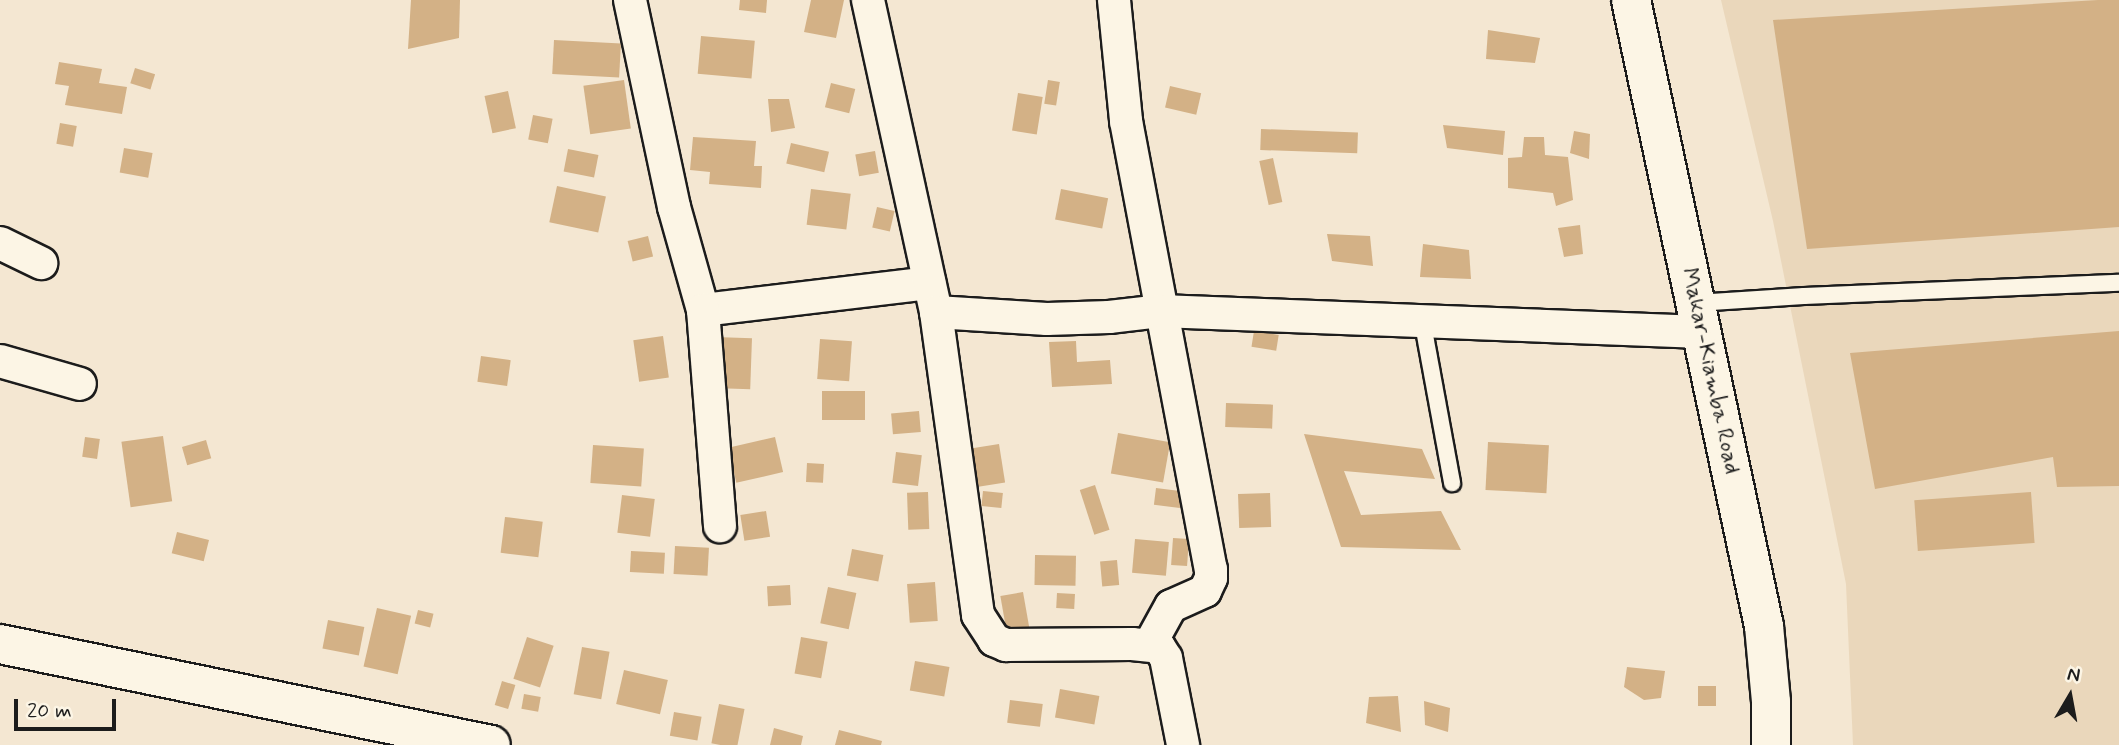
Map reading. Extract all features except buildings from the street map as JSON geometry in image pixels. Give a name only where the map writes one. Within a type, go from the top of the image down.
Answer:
[{"type":"main road","name":"Makar-Kiamba Road","points":[[1631,0],[1764,626],[1771,702],[1771,745]]},
{"type":"main road","points":[[0,643],[491,745]]},
{"type":"street","points":[[630,0],[674,207],[704,310],[720,526]]},
{"type":"street","points":[[868,0],[932,298],[978,615],[986,632],[994,640],[1006,645],[1150,644],[1158,647],[1166,658],[1183,745]]},
{"type":"street","points":[[1114,0],[1126,121],[1160,311],[1206,532],[1211,578],[1205,591],[1171,606],[1150,644]]},
{"type":"street","points":[[0,243],[41,263]]},
{"type":"street","points":[[704,310],[932,298],[1047,318],[1110,317],[1160,311],[1422,319],[1699,318]]},
{"type":"street","points":[[0,361],[80,384]]},
{"type":"lane","points":[[1699,318],[2119,283]]},
{"type":"lane","points":[[1422,319],[1452,483]]},
{"type":"shaded area","points":[[1721,0],[2119,0],[2119,745],[1853,745],[1846,584],[1773,221]]}]
